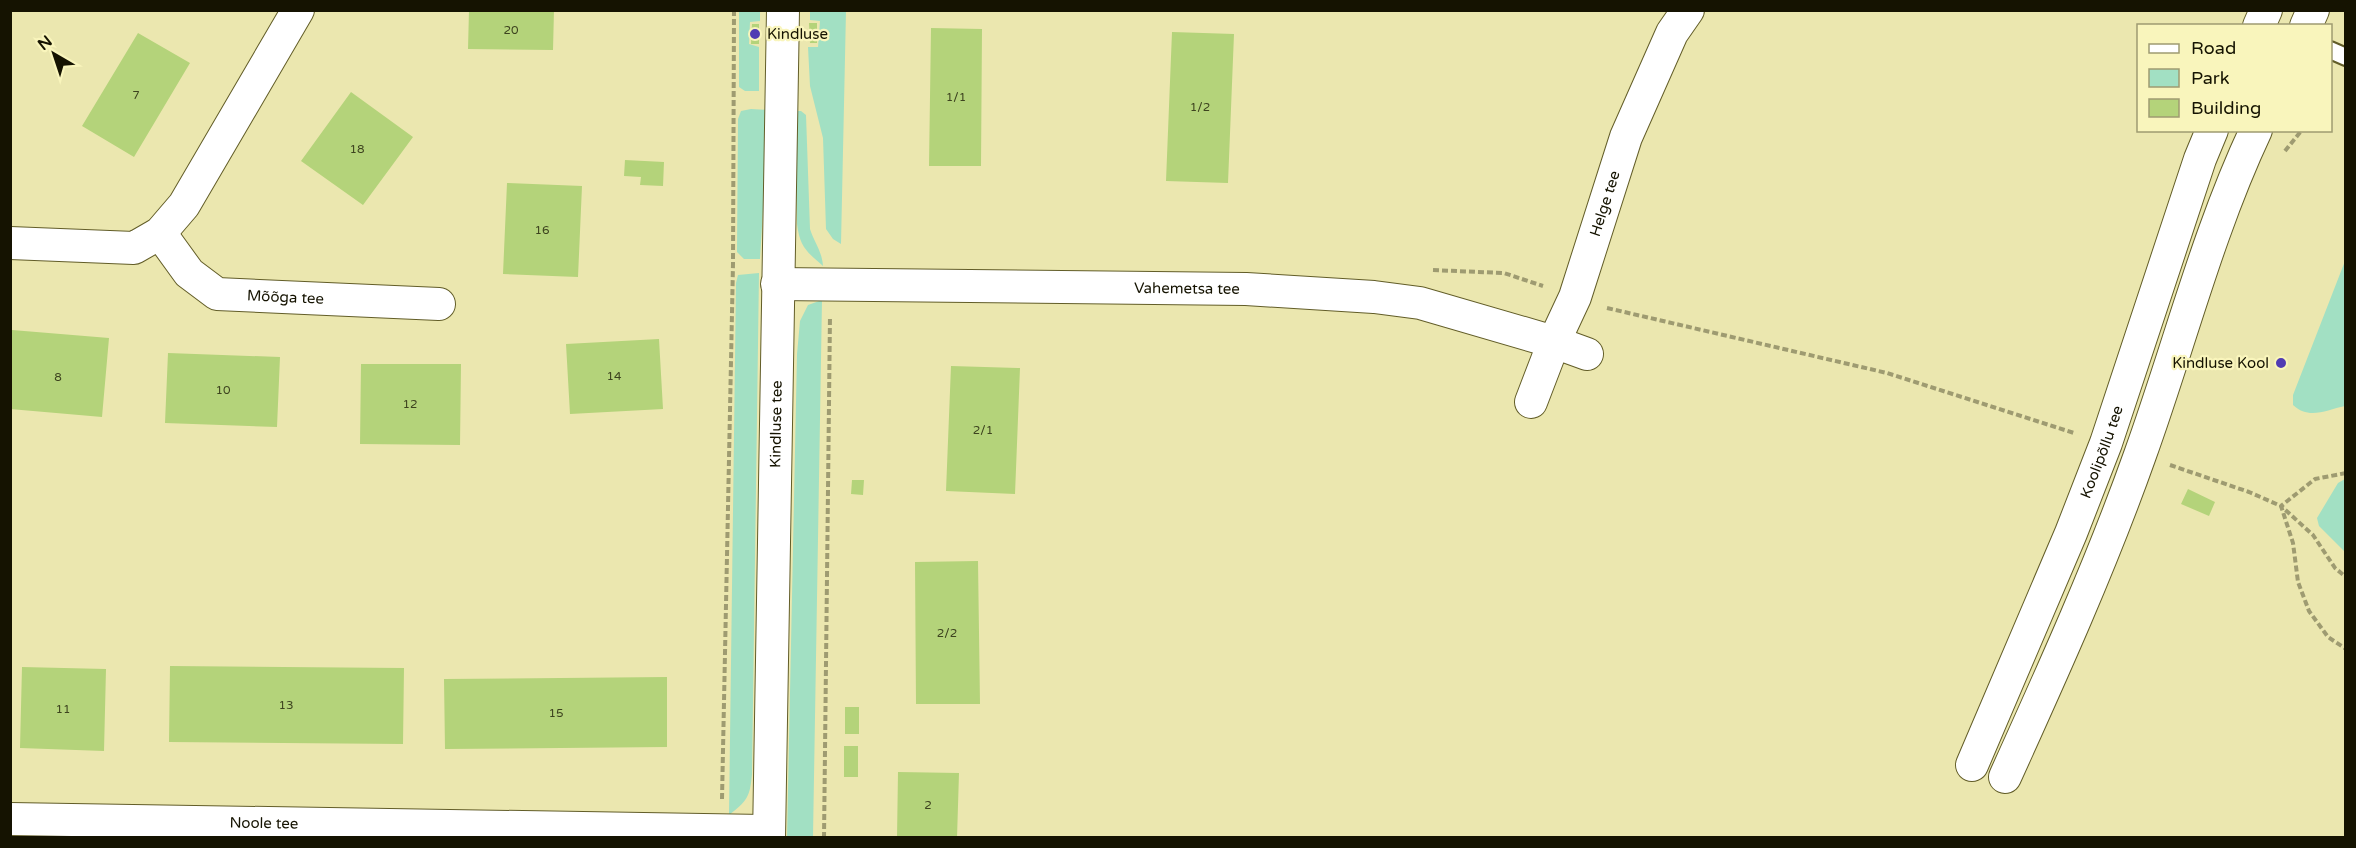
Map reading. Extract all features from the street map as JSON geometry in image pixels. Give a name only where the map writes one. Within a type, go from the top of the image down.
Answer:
[{"type":"street","points":[[10,243],[134,248],[160,233],[184,205],[298,10]]},
{"type":"street","name":"Kindluse tee","points":[[769,834],[783,10]]},
{"type":"street","name":"Helge tee","points":[[1531,402],[1554,342],[1575,297],[1626,137],[1672,33],[1688,10]]},
{"type":"street","points":[[2307,24],[2313,10]]},
{"type":"street","name":"Koolipõllu tee","points":[[1972,765],[2071,533],[2106,443],[2200,159],[2211,132]]},
{"type":"street","points":[[2005,777],[2081,608],[2140,455],[2198,280],[2241,162],[2255,132]]},
{"type":"street","name":"Mõõga tee","points":[[160,233],[189,273],[217,294],[439,304]]},
{"type":"street","name":"Vahemetsa tee","points":[[777,284],[1246,289],[1374,297],[1420,303],[1554,342],[1587,354]]},
{"type":"street","name":"Noole tee","points":[[10,819],[722,830],[769,834]]},
{"type":"lane","points":[[2332,50],[2346,57]]},
{"type":"path","points":[[722,830],[733,267],[734,10]]},
{"type":"path","points":[[1430,270],[1504,273],[1606,308],[1887,373],[2106,443]]},
{"type":"path","points":[[824,837],[831,284]]},
{"type":"path","points":[[2140,455],[2249,492],[2281,506],[2313,535],[2335,568],[2346,578]]},
{"type":"path","points":[[2281,506],[2315,479],[2346,473]]},
{"type":"path","points":[[2281,506],[2293,543],[2298,582],[2309,611],[2328,637],[2346,649]]},
{"type":"green space","points":[[739,11],[760,11],[760,21],[750,22],[749,44],[759,47],[759,91],[745,91],[739,87]]},
{"type":"green space","points":[[810,11],[846,11],[841,244],[833,239],[826,229],[823,138],[810,86],[808,47],[818,47],[820,21],[810,20]]},
{"type":"green space","points":[[769,110],[760,259],[744,259],[737,252],[738,119],[741,111]]},
{"type":"green space","points":[[796,111],[801,111],[806,115],[810,229],[820,251],[823,266],[805,248],[798,232]]},
{"type":"green space","points":[[2345,261],[2345,406],[2318,413],[2305,412],[2293,405],[2293,395]]},
{"type":"green space","points":[[759,273],[752,774],[746,798],[729,815],[736,283],[738,275]]},
{"type":"green space","points":[[822,300],[813,837],[787,838],[797,354],[800,321],[808,305]]},
{"type":"green space","points":[[2346,479],[2345,552],[2319,526],[2317,518],[2338,483]]},
{"type":"building","points":[[469,10],[554,10],[553,50],[468,49]]},
{"type":"building","name":"Kindluse","points":[[809,23],[817,23],[817,43],[810,43]]},
{"type":"building","name":"Kindluse","points":[[752,24],[759,24],[759,44],[751,44]]},
{"type":"building","points":[[931,28],[982,29],[981,166],[929,166]]},
{"type":"building","points":[[1172,32],[1234,34],[1228,183],[1166,181]]},
{"type":"building","points":[[138,33],[190,63],[134,157],[82,126]]},
{"type":"building","points":[[351,92],[413,137],[363,205],[301,161]]},
{"type":"building","points":[[625,160],[664,162],[663,186],[640,185],[641,177],[624,176]]},
{"type":"building","points":[[507,183],[582,186],[578,277],[503,274]]},
{"type":"building","points":[[12,330],[109,338],[102,417],[10,409]]},
{"type":"building","points":[[659,339],[663,409],[570,414],[566,344]]},
{"type":"building","points":[[168,353],[280,357],[277,427],[165,423]]},
{"type":"building","points":[[361,364],[461,364],[460,445],[360,444]]},
{"type":"building","points":[[951,366],[1020,368],[1015,494],[946,491]]},
{"type":"building","points":[[852,480],[864,480],[863,495],[851,494]]},
{"type":"building","points":[[2188,489],[2215,502],[2209,516],[2181,504]]},
{"type":"building","points":[[978,561],[980,704],[916,704],[915,562]]},
{"type":"building","points":[[170,666],[404,668],[403,744],[169,742]]},
{"type":"building","points":[[22,667],[106,669],[104,751],[20,748]]},
{"type":"building","points":[[667,677],[667,747],[445,749],[444,679]]},
{"type":"building","points":[[845,707],[859,707],[859,734],[845,734]]},
{"type":"building","points":[[844,746],[858,746],[858,777],[844,777]]},
{"type":"building","points":[[898,772],[959,773],[957,838],[897,838]]},
{"type":"place","name":"Kindluse","points":[[755,34]]},
{"type":"place","name":"Kindluse Kool","points":[[2281,363]]}]
